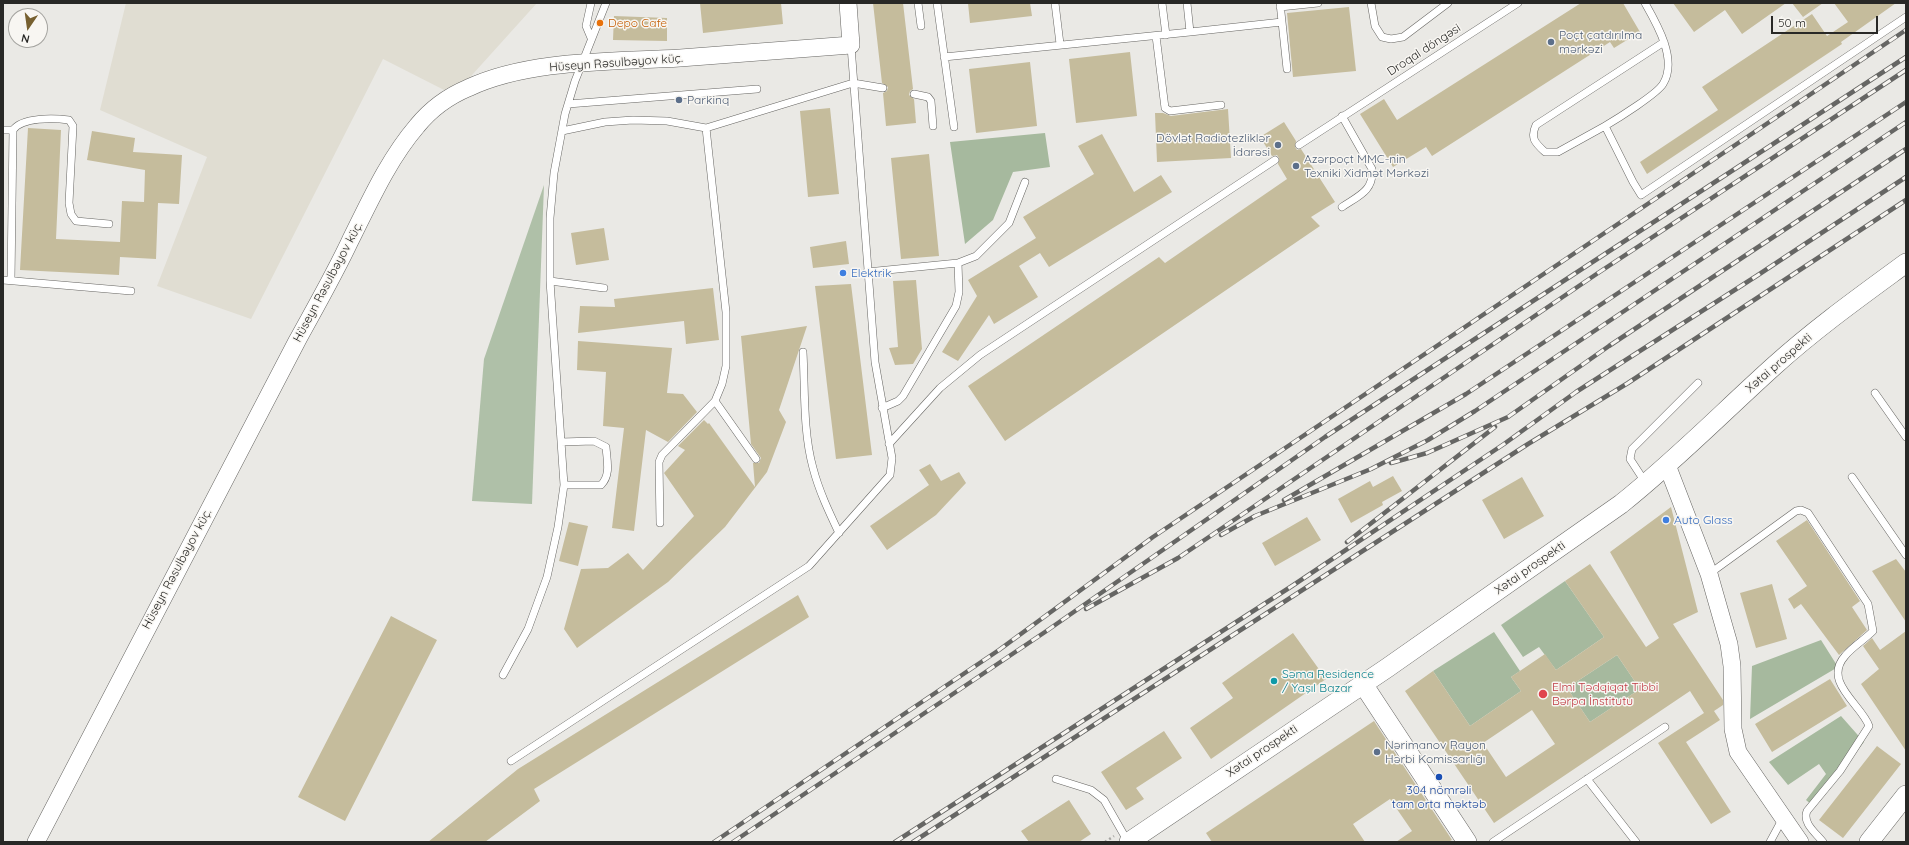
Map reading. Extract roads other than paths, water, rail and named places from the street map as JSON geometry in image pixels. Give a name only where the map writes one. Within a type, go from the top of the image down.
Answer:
[{"type":"main road","name":"Xətai prospekti","points":[[1126,838],[1363,684],[1608,513],[1646,484],[1775,365],[1824,324],[1906,264]]},
{"type":"main road","points":[[1363,684],[1467,842]]},
{"type":"main road","points":[[1868,842],[1906,795]]},
{"type":"main road","points":[[1882,842],[1906,810]]},
{"type":"street","points":[[848,3],[851,45]]},
{"type":"street","name":"Hüseyn Rəsulbəyov küç.","points":[[36,842],[186,550],[349,244],[377,185],[397,153],[418,124],[443,102],[467,88],[491,79],[528,71],[583,62],[679,58],[851,45]]},
{"type":"street","points":[[1667,465],[1709,574],[1729,644],[1732,666],[1734,738],[1738,752],[1800,842]]},
{"type":"lane","points":[[591,3],[586,26],[591,38]]},
{"type":"lane","points":[[503,676],[528,629],[547,577],[558,526],[564,485],[550,281],[550,218],[553,181],[568,104],[591,38],[606,3]]},
{"type":"lane","points":[[918,3],[921,26]]},
{"type":"lane","points":[[937,3],[954,127]]},
{"type":"lane","points":[[1055,3],[1060,44]]},
{"type":"lane","points":[[1162,3],[1166,35]]},
{"type":"lane","points":[[1187,3],[1190,32]]},
{"type":"lane","points":[[1288,69],[1280,5],[1318,3]]},
{"type":"lane","points":[[1371,3],[1375,26],[1382,37],[1391,39],[1403,37],[1448,3]]},
{"type":"lane","name":"Droqal döngəsi","points":[[1299,145],[1518,3]]},
{"type":"lane","points":[[1645,3],[1657,23],[1664,42],[1668,74],[1663,86],[1606,126],[1558,152],[1545,152],[1534,142],[1532,133],[1536,125],[1664,42]]},
{"type":"lane","points":[[1606,126],[1633,182],[1641,194],[1906,17]]},
{"type":"lane","points":[[944,56],[1166,35],[1282,22]]},
{"type":"lane","points":[[1156,36],[1165,108],[1170,111],[1221,105]]},
{"type":"lane","points":[[511,761],[809,566],[890,475],[892,458],[875,362],[851,45]]},
{"type":"lane","points":[[562,131],[605,122],[634,120],[667,121],[706,128],[853,83],[883,88]]},
{"type":"lane","points":[[568,104],[757,89]]},
{"type":"lane","points":[[914,94],[928,97],[931,101],[933,126]]},
{"type":"lane","points":[[1342,116],[1372,169],[1373,179],[1370,188],[1342,207]]},
{"type":"lane","points":[[3,130],[13,130],[22,122],[58,118],[69,120],[73,126],[69,203],[71,214],[76,221],[108,224]]},
{"type":"lane","points":[[660,523],[659,462],[662,455],[715,401],[722,384],[726,366],[726,312],[706,128]]},
{"type":"lane","points":[[11,280],[13,130]]},
{"type":"lane","points":[[889,444],[940,388],[980,355],[1275,160]]},
{"type":"lane","points":[[867,272],[958,263],[976,256],[1009,223],[1025,182]]},
{"type":"lane","points":[[882,408],[898,401],[903,396],[956,306],[959,292],[958,263]]},
{"type":"lane","points":[[3,280],[131,291]]},
{"type":"lane","points":[[550,281],[604,288]]},
{"type":"lane","points":[[803,352],[806,420],[812,467],[822,498],[839,533]]},
{"type":"lane","points":[[1646,484],[1630,458],[1632,449],[1698,383]]},
{"type":"lane","points":[[1875,393],[1906,437]]},
{"type":"lane","points":[[715,401],[756,459]]},
{"type":"lane","points":[[561,442],[594,441],[606,447],[608,473],[601,485],[564,485]]},
{"type":"lane","points":[[1852,477],[1906,555]]},
{"type":"lane","points":[[1709,574],[1796,511],[1801,510],[1808,513],[1868,604],[1873,631],[1844,656],[1838,670],[1842,687],[1869,726],[1840,771],[1807,811],[1805,816],[1807,823],[1823,842]]},
{"type":"lane","points":[[1493,842],[1665,727]]},
{"type":"lane","points":[[1587,778],[1636,842]]},
{"type":"lane","points":[[1056,779],[1091,790],[1104,800],[1126,838]]},
{"type":"lane","points":[[1770,842],[1783,818]]},
{"type":"railway","points":[[714,842],[999,650],[1153,537],[1906,30]]},
{"type":"railway","points":[[733,842],[1045,632],[1325,437],[1906,57]]},
{"type":"railway","points":[[1086,609],[1178,558],[1598,273],[1906,70]]},
{"type":"railway","points":[[1284,500],[1466,394],[1906,102]]},
{"type":"railway","points":[[1221,535],[1255,516],[1371,469],[1428,440],[1475,411],[1906,122]]},
{"type":"railway","points":[[1391,463],[1427,453],[1508,417],[1609,346],[1906,149]]},
{"type":"railway","points":[[895,842],[1292,586],[1504,444],[1576,392],[1758,275],[1906,177]]},
{"type":"railway","points":[[913,842],[1528,444],[1628,383],[1906,200]]},
{"type":"railway","points":[[1347,542],[1495,427]]},
{"type":"place","name":"Depo Cafe","points":[[600,23]]},
{"type":"place","name":"Poçt çatdırılma mərkəzi","points":[[1551,42]]},
{"type":"place","name":"Parkinq","points":[[679,100]]},
{"type":"place","name":"Dövlət Radiotezliklər İdarəsi","points":[[1278,145]]},
{"type":"place","name":"Azərpoçt MMC-nin Texniki Xidmət Mərkəzi","points":[[1296,166]]},
{"type":"place","name":"Elektrik","points":[[843,273]]},
{"type":"place","name":"Auto Glass","points":[[1666,520]]},
{"type":"place","name":"Səma Residence / Yaşıl Bazar","points":[[1274,681]]},
{"type":"place","name":"Elmi Tədqiqat Tibbi Bərpa İnstitutu","points":[[1543,694]]},
{"type":"place","name":"Nərimanov Rayon Hərbi Komissarlığı","points":[[1377,752]]},
{"type":"place","name":"304 nömrəli tam orta məktəb","points":[[1439,777]]}]
